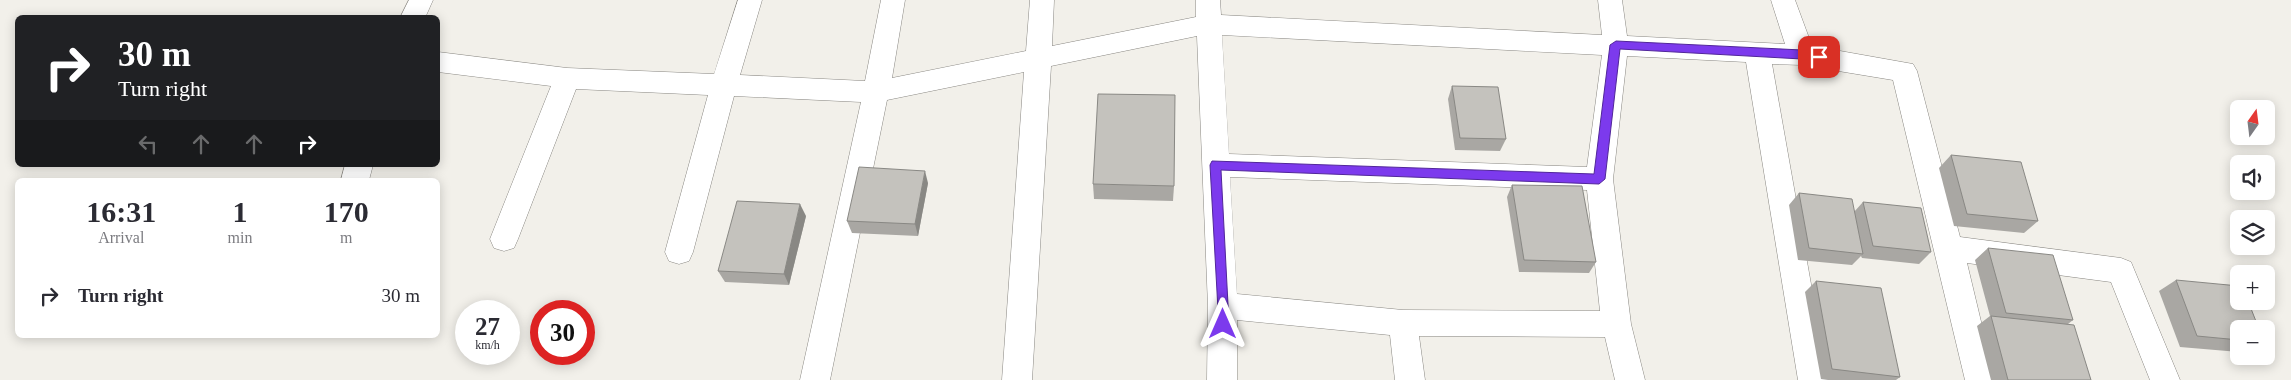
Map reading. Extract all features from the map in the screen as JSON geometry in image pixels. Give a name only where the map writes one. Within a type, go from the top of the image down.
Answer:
[{"type":"street","points":[[414,15],[421,0]]},
{"type":"street","points":[[679,252],[724,85],[750,0]]},
{"type":"street","points":[[815,380],[876,92],[893,0]]},
{"type":"street","points":[[1017,380],[1042,0]]},
{"type":"street","points":[[1610,0],[1616,45],[1599,179],[1616,324],[1630,380]]},
{"type":"street","points":[[1783,0],[1802,54]]},
{"type":"street","points":[[1208,12],[1223,306],[1222,380]]},
{"type":"street","points":[[440,62],[567,78],[876,92],[1037,59],[1208,12],[1616,45],[1802,54],[1904,71],[1950,248],[1980,380]]},
{"type":"street","points":[[1757,52],[1813,380]]},
{"type":"street","points":[[504,239],[567,78]]},
{"type":"street","points":[[1216,165],[1599,179]]},
{"type":"street","points":[[1950,248],[2121,270],[2165,380]]},
{"type":"street","points":[[1223,306],[1403,323],[1616,324]]},
{"type":"street","points":[[1403,323],[1410,380]]},
{"type":"building","points":[[1452,86],[1498,87],[1506,139],[1460,138]]},
{"type":"building","points":[[1098,94],[1175,95],[1174,186],[1093,184]]},
{"type":"building","points":[[1951,155],[2021,162],[2038,221],[1967,214]]},
{"type":"building","points":[[859,167],[925,171],[915,224],[847,221]]},
{"type":"building","points":[[1512,185],[1582,186],[1596,262],[1524,260]]},
{"type":"building","points":[[1799,193],[1852,199],[1863,254],[1809,248]]},
{"type":"building","points":[[737,201],[800,204],[784,274],[718,271]]},
{"type":"building","points":[[1863,202],[1921,208],[1931,252],[1873,246]]},
{"type":"building","points":[[1988,248],[2053,255],[2073,320],[2006,313]]},
{"type":"building","points":[[2176,280],[2230,285],[2230,310],[2252,310],[2255,320],[2230,320],[2230,339],[2197,336]]},
{"type":"building","points":[[1816,281],[1881,288],[1900,377],[1832,369]]},
{"type":"building","points":[[1991,316],[2074,325],[2091,380],[2008,380]]},
{"type":"route","points":[[1223,324],[1216,165],[1599,179],[1616,45],[1802,54],[1819,57]]}]
